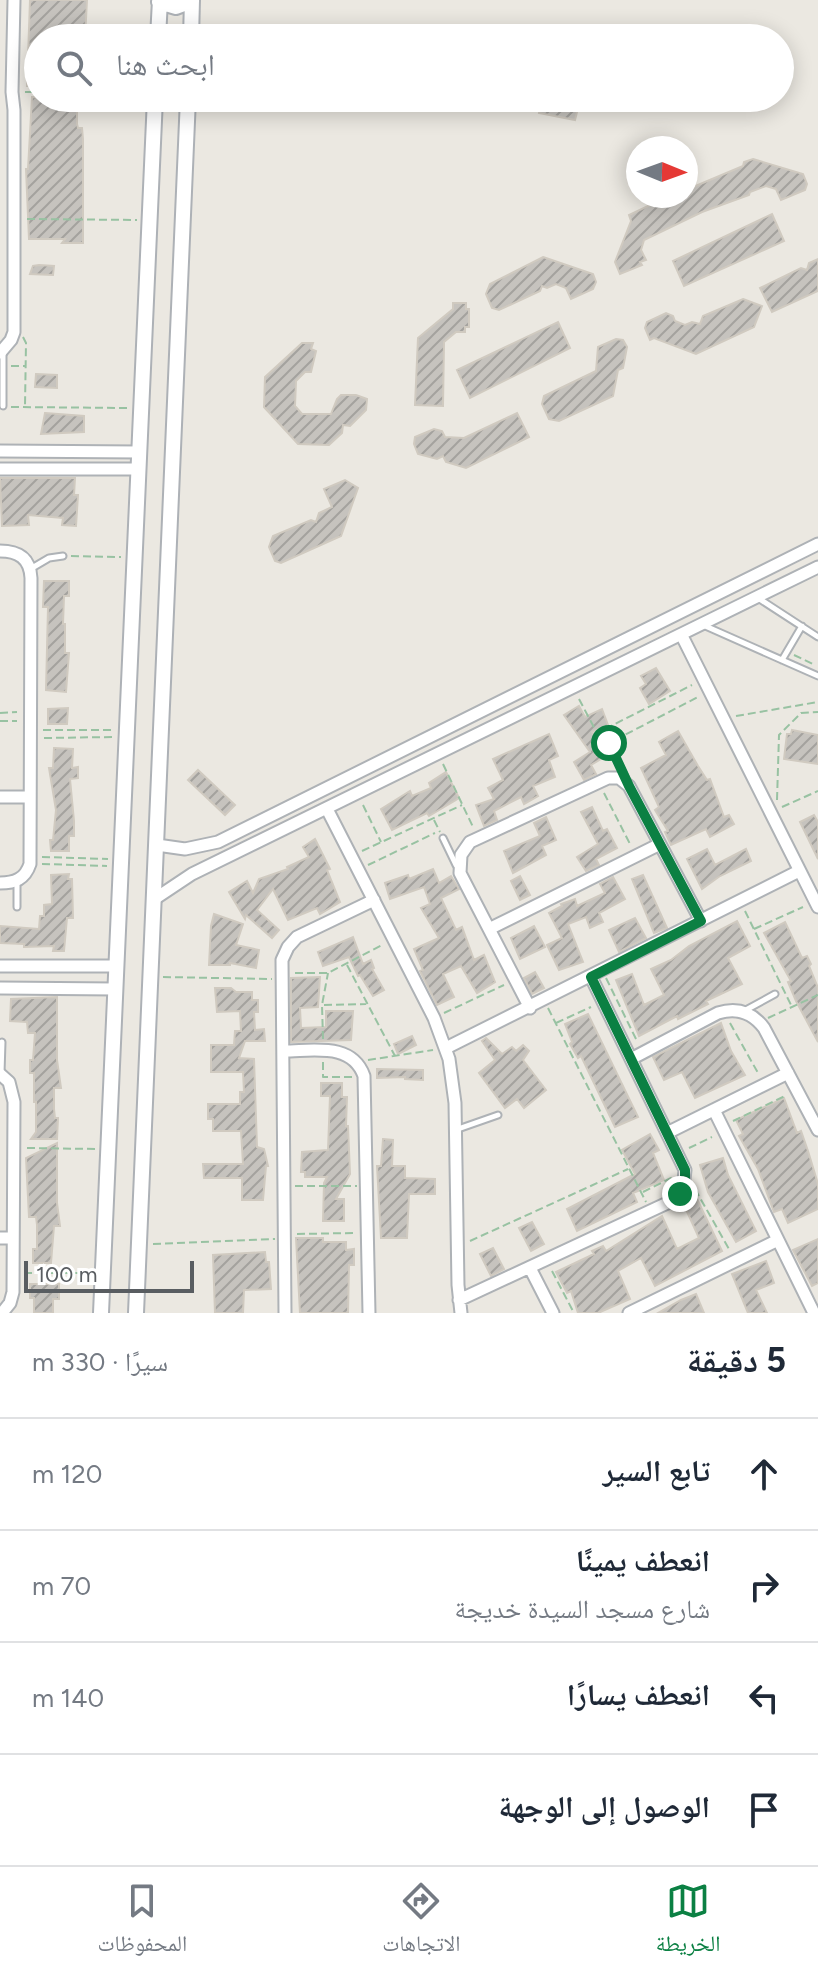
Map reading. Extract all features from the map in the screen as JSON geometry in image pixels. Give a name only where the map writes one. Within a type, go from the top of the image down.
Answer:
[{"type":"street","points":[[2,352],[14,332],[14,0]]},
{"type":"street","points":[[159,24],[160,1],[176,7],[192,1],[191,24]]},
{"type":"street","points":[[0,20],[14,18]]},
{"type":"street","points":[[0,111],[14,110]]},
{"type":"street","points":[[101,1313],[154,112]]},
{"type":"street","points":[[136,1313],[187,112]]},
{"type":"street","points":[[0,451],[140,452]]},
{"type":"street","points":[[0,469],[139,469]]},
{"type":"street","points":[[157,845],[185,849],[208,845],[818,544]]},
{"type":"street","points":[[0,551],[19,554],[31,568],[30,860],[23,877],[0,883]]},
{"type":"street","points":[[153,900],[192,874],[818,567]]},
{"type":"street","points":[[755,576],[758,597]]},
{"type":"street","points":[[741,582],[758,597]]},
{"type":"street","points":[[682,636],[817,904]]},
{"type":"street","points":[[530,1008],[460,873],[460,861],[470,842],[599,783],[614,778],[622,780],[629,786],[701,921]]},
{"type":"street","points":[[0,797],[30,797]]},
{"type":"street","points":[[327,809],[434,1018],[446,1048],[455,1090],[461,1313]]},
{"type":"street","points":[[281,810],[290,827]]},
{"type":"street","points":[[489,929],[660,844]]},
{"type":"street","points":[[446,1048],[799,871]]},
{"type":"street","points":[[285,1313],[281,976],[285,953],[297,937],[374,900]]},
{"type":"street","points":[[0,966],[116,966]]},
{"type":"street","points":[[459,1300],[650,1211],[680,1194],[685,1183],[685,1170],[603,1002],[597,974]]},
{"type":"street","points":[[0,988],[115,989]]},
{"type":"street","points":[[631,1059],[724,1011],[743,1011],[760,1022],[818,1130]]},
{"type":"street","points":[[284,1051],[344,1053],[357,1062],[364,1076],[369,1313]]},
{"type":"street","points":[[667,1133],[788,1073]]},
{"type":"street","points":[[1,1074],[13,1092],[13,1273],[10,1303],[2,1313]]},
{"type":"street","points":[[714,1110],[814,1313]]},
{"type":"street","points":[[0,1238],[13,1238]]},
{"type":"street","points":[[629,1313],[778,1240]]},
{"type":"street","points":[[530,1268],[553,1313]]},
{"type":"lane","points":[[2,352],[3,406]]},
{"type":"lane","points":[[31,568],[42,560],[63,556]]},
{"type":"lane","points":[[758,597],[818,637]]},
{"type":"lane","points":[[703,625],[818,676]]},
{"type":"lane","points":[[782,660],[802,626]]},
{"type":"lane","points":[[608,740],[629,786]]},
{"type":"lane","points":[[443,838],[460,873]]},
{"type":"lane","points":[[17,881],[17,907]]},
{"type":"lane","points":[[743,1011],[775,994]]},
{"type":"lane","points":[[1,1074],[2,1042]]},
{"type":"lane","points":[[456,1130],[498,1115]]},
{"type":"path","points":[[12,92],[24,92]]},
{"type":"path","points":[[14,219],[150,220]]},
{"type":"path","points":[[14,332],[25,339],[25,407]]},
{"type":"path","points":[[3,366],[26,366]]},
{"type":"path","points":[[3,406],[142,409]]},
{"type":"path","points":[[63,556],[134,558]]},
{"type":"path","points":[[787,651],[818,666]]},
{"type":"path","points":[[573,688],[597,733],[704,679]]},
{"type":"path","points":[[608,740],[709,691]]},
{"type":"path","points":[[723,718],[818,702]]},
{"type":"path","points":[[818,712],[801,713],[779,735],[777,809],[818,791]]},
{"type":"path","points":[[0,713],[58,738],[126,734]]},
{"type":"path","points":[[0,721],[58,730],[126,734]]},
{"type":"path","points":[[58,730],[58,738]]},
{"type":"path","points":[[438,755],[478,838]]},
{"type":"path","points":[[599,783],[636,856]]},
{"type":"path","points":[[358,794],[382,843]]},
{"type":"path","points":[[350,855],[462,805]]},
{"type":"path","points":[[433,819],[443,838]]},
{"type":"path","points":[[358,870],[440,831]]},
{"type":"path","points":[[30,860],[59,857],[121,863]]},
{"type":"path","points":[[59,857],[59,865]]},
{"type":"path","points":[[30,860],[59,865],[121,863]]},
{"type":"path","points":[[740,901],[792,1007]]},
{"type":"path","points":[[754,929],[817,904]]},
{"type":"path","points":[[150,977],[328,973],[394,939]]},
{"type":"path","points":[[346,964],[395,1056]]},
{"type":"path","points":[[328,973],[322,1005],[323,1077],[364,1076]]},
{"type":"path","points":[[597,974],[643,1052]]},
{"type":"path","points":[[434,1018],[516,980]]},
{"type":"path","points":[[760,1022],[818,995]]},
{"type":"path","points":[[544,1000],[650,1211]]},
{"type":"path","points":[[555,1023],[603,1002]]},
{"type":"path","points":[[322,1005],[367,1004]]},
{"type":"path","points":[[724,1011],[765,1085]]},
{"type":"path","points":[[357,1062],[446,1048]]},
{"type":"path","points":[[677,1154],[797,1090]]},
{"type":"path","points":[[13,1148],[108,1149]]},
{"type":"path","points":[[457,1246],[629,1169]]},
{"type":"path","points":[[641,1193],[685,1170],[735,1261]]},
{"type":"path","points":[[283,1186],[366,1186]]},
{"type":"path","points":[[139,1244],[367,1233]]},
{"type":"path","points":[[547,1260],[574,1313]]},
{"type":"path","points":[[13,1273],[103,1273]]},
{"type":"building","points":[[30,0],[87,0],[86,24],[29,24]]},
{"type":"building","points":[[31,112],[77,112],[77,124],[78,128],[82,128],[83,139],[83,243],[62,243],[65,239],[29,239]]},
{"type":"building","points":[[539,112],[577,112],[575,120]]},
{"type":"building","points":[[753,159],[803,174],[807,184],[805,190],[781,200],[776,189],[766,186],[702,212],[644,240],[641,250],[646,260],[640,262],[642,265],[620,274],[615,262],[631,221],[629,215],[644,208],[698,208],[698,185],[743,166],[744,162]]},
{"type":"building","points":[[772,214],[784,241],[684,286],[673,261]]},
{"type":"building","points":[[543,257],[593,274],[596,282],[593,289],[571,299],[566,288],[556,284],[547,288],[542,286],[540,291],[499,310],[492,308],[486,294],[490,284]]},
{"type":"building","points":[[818,259],[818,291],[772,312],[760,288],[801,268],[807,270],[809,263]]},
{"type":"building","points":[[33,266],[54,266],[53,275],[30,274]]},
{"type":"building","points":[[743,299],[762,306],[754,327],[696,354],[654,338],[650,340],[645,328],[647,322],[666,313],[685,325],[692,322],[700,324],[703,316]]},
{"type":"building","points":[[453,303],[466,303],[469,327],[465,327],[465,332],[456,332],[444,342],[443,406],[415,405],[418,338],[453,309]]},
{"type":"building","points":[[558,322],[570,348],[470,398],[457,370]]},
{"type":"building","points":[[616,339],[623,340],[627,347],[613,396],[559,421],[549,419],[542,404],[544,396],[596,371],[598,347]]},
{"type":"building","points":[[302,343],[313,343],[311,349],[316,351],[311,372],[305,372],[296,381],[295,406],[302,414],[331,414],[341,395],[367,399],[366,410],[350,426],[343,425],[342,433],[329,445],[298,444],[264,407],[265,377]]},
{"type":"building","points":[[36,374],[57,375],[57,388],[35,387]]},
{"type":"building","points":[[45,413],[84,416],[84,432],[41,434]]},
{"type":"building","points":[[517,413],[529,437],[466,468],[446,462],[443,456],[437,459],[418,454],[414,444],[415,437],[434,429],[442,431],[445,437],[464,438]]},
{"type":"building","points":[[0,478],[75,478],[74,495],[78,495],[76,526],[62,525],[63,518],[28,515],[29,525],[2,526]]},
{"type":"building","points":[[345,480],[358,488],[341,536],[281,563],[275,561],[269,547],[273,536],[311,520],[316,522],[319,513],[332,507],[324,489]]},
{"type":"building","points":[[44,581],[69,581],[69,596],[64,596],[63,624],[65,653],[69,653],[66,692],[46,690],[48,607],[43,607]]},
{"type":"building","points":[[656,668],[670,691],[649,704],[640,688],[646,684],[641,676]]},
{"type":"building","points":[[579,706],[585,717],[602,709],[608,725],[592,732],[606,756],[591,765],[596,774],[584,780],[574,762],[590,752],[564,715]]},
{"type":"building","points":[[68,708],[67,724],[48,724],[48,709]]},
{"type":"building","points":[[792,730],[818,735],[818,764],[784,759],[787,734],[791,734]]},
{"type":"building","points":[[678,731],[707,780],[710,779],[724,817],[729,815],[734,824],[710,837],[706,829],[671,845],[665,832],[668,831],[655,810],[659,807],[641,768],[666,755],[659,742]]},
{"type":"building","points":[[549,734],[558,756],[549,760],[555,777],[533,786],[538,796],[524,804],[521,797],[494,811],[497,820],[484,826],[476,805],[494,799],[488,788],[503,780],[493,759]]},
{"type":"building","points":[[54,748],[73,749],[72,768],[78,767],[78,778],[70,779],[74,836],[69,836],[69,851],[51,851],[56,810],[49,768],[53,768]]},
{"type":"building","points":[[198,770],[235,805],[225,815],[188,780]]},
{"type":"building","points":[[446,772],[459,798],[429,816],[427,813],[392,830],[381,809],[410,791],[412,796],[431,788],[429,783]]},
{"type":"building","points":[[592,807],[603,831],[607,829],[617,848],[596,859],[599,865],[586,871],[577,857],[598,844],[581,812]]},
{"type":"building","points":[[814,815],[818,822],[818,859],[800,822]]},
{"type":"building","points":[[546,817],[556,840],[542,846],[546,855],[513,873],[504,851],[540,836],[534,823]]},
{"type":"building","points":[[315,839],[330,869],[327,870],[340,902],[320,914],[317,908],[288,920],[273,889],[257,910],[279,930],[272,938],[246,915],[245,919],[229,892],[247,881],[253,893],[259,879],[288,869],[309,857],[303,847]]},
{"type":"building","points":[[707,849],[715,865],[746,849],[751,861],[702,889],[687,859]]},
{"type":"building","points":[[433,869],[439,883],[451,876],[459,889],[441,898],[456,930],[462,927],[474,960],[484,955],[495,982],[477,993],[461,966],[443,974],[454,997],[437,1005],[420,971],[423,970],[414,949],[439,938],[421,908],[430,904],[424,887],[390,899],[385,883],[408,875],[409,879]]},
{"type":"building","points":[[69,874],[68,879],[72,879],[73,918],[67,918],[64,951],[53,951],[54,946],[24,947],[24,944],[0,943],[0,926],[39,929],[44,905],[52,904],[51,875]]},
{"type":"building","points":[[643,875],[667,928],[654,933],[632,879]]},
{"type":"building","points":[[520,876],[530,895],[520,900],[511,881]]},
{"type":"building","points":[[613,877],[625,899],[599,913],[603,922],[590,928],[586,917],[568,924],[583,962],[559,970],[547,945],[562,938],[549,913],[575,899],[577,906],[605,893],[600,884]]},
{"type":"building","points":[[214,914],[243,924],[236,945],[259,950],[256,968],[230,963],[209,965]]},
{"type":"building","points":[[635,918],[646,938],[619,952],[609,930]]},
{"type":"building","points":[[737,921],[750,946],[728,958],[742,984],[706,1001],[708,1004],[639,1036],[616,980],[632,974],[644,1005],[664,995],[651,969]]},
{"type":"building","points":[[785,922],[802,958],[807,956],[811,964],[809,966],[818,988],[818,1042],[796,1001],[788,982],[791,981],[764,933]]},
{"type":"building","points":[[534,926],[545,947],[520,959],[511,938]]},
{"type":"building","points":[[353,937],[363,964],[371,960],[372,969],[384,990],[373,996],[349,957],[323,966],[318,952]]},
{"type":"building","points":[[535,972],[544,988],[532,994],[524,978]]},
{"type":"building","points":[[320,977],[318,1007],[300,1008],[301,1028],[326,1027],[326,1011],[353,1011],[351,1040],[291,1042],[291,978]]},
{"type":"building","points":[[215,988],[252,992],[252,1000],[258,1000],[258,1012],[254,1012],[255,1030],[264,1029],[265,1041],[245,1041],[239,1058],[254,1059],[257,1147],[264,1149],[268,1166],[263,1200],[242,1200],[242,1178],[204,1178],[203,1164],[243,1164],[241,1131],[213,1131],[213,1119],[208,1119],[208,1104],[240,1104],[240,1092],[244,1092],[243,1072],[211,1072],[211,1045],[234,1045],[235,1031],[241,1031],[240,1011],[217,1012]]},
{"type":"building","points":[[57,997],[57,1060],[61,1088],[54,1088],[57,1139],[31,1139],[36,1132],[34,1073],[30,1073],[35,1033],[28,1033],[27,1022],[10,1021],[11,999]]},
{"type":"building","points":[[588,1014],[638,1117],[615,1127],[581,1056],[578,1058],[570,1044],[572,1042],[565,1024]]},
{"type":"building","points":[[721,1023],[731,1051],[745,1075],[695,1098],[682,1072],[664,1080],[653,1057]]},
{"type":"building","points":[[412,1036],[416,1045],[398,1054],[394,1044]]},
{"type":"building","points":[[486,1038],[502,1054],[512,1047],[516,1051],[523,1045],[529,1051],[523,1060],[546,1090],[524,1108],[517,1099],[505,1108],[479,1073],[495,1060],[482,1041]]},
{"type":"building","points":[[377,1069],[423,1070],[423,1080],[377,1078]]},
{"type":"building","points":[[321,1083],[342,1083],[342,1097],[347,1097],[350,1174],[336,1199],[344,1199],[344,1221],[323,1221],[324,1183],[327,1177],[305,1177],[305,1172],[301,1172],[302,1152],[328,1150],[330,1096],[321,1096]]},
{"type":"building","points":[[784,1098],[797,1133],[801,1131],[818,1184],[818,1209],[788,1223],[782,1209],[774,1212],[758,1169],[739,1136],[743,1134],[736,1120]]},
{"type":"building","points":[[650,1134],[659,1150],[653,1153],[664,1180],[633,1193],[637,1202],[577,1231],[567,1209],[635,1174],[622,1150]]},
{"type":"building","points":[[383,1139],[393,1140],[392,1166],[405,1166],[405,1178],[435,1179],[435,1194],[409,1194],[407,1238],[381,1238],[377,1166],[381,1166]]},
{"type":"building","points":[[57,1143],[60,1226],[54,1226],[51,1263],[33,1263],[33,1249],[37,1249],[37,1225],[36,1217],[29,1217],[26,1158]]},
{"type":"building","points":[[723,1158],[728,1175],[756,1231],[736,1242],[708,1192],[700,1165]]},
{"type":"building","points":[[697,1199],[722,1251],[655,1286],[641,1258],[618,1271],[630,1299],[598,1313],[578,1313],[571,1291],[567,1293],[556,1272],[594,1254],[592,1251],[603,1246],[606,1251],[662,1216],[677,1249],[699,1238],[684,1205]]},
{"type":"building","points":[[532,1222],[544,1244],[531,1251],[519,1228]]},
{"type":"building","points":[[296,1238],[346,1242],[346,1250],[354,1249],[354,1265],[349,1265],[348,1313],[300,1313]]},
{"type":"building","points":[[818,1239],[818,1283],[812,1286],[793,1250]]},
{"type":"building","points":[[493,1248],[504,1269],[491,1276],[480,1254]]},
{"type":"building","points":[[265,1252],[271,1289],[244,1290],[243,1313],[215,1313],[213,1255]]},
{"type":"building","points":[[766,1261],[774,1283],[756,1290],[767,1313],[748,1313],[732,1274]]},
{"type":"building","points":[[30,1284],[59,1284],[59,1299],[53,1299],[53,1313],[34,1313]]},
{"type":"building","points":[[696,1294],[704,1313],[658,1313],[681,1300]]},
{"type":"route","points":[[609,743],[701,921],[591,977],[685,1170],[685,1183],[680,1194]]}]
